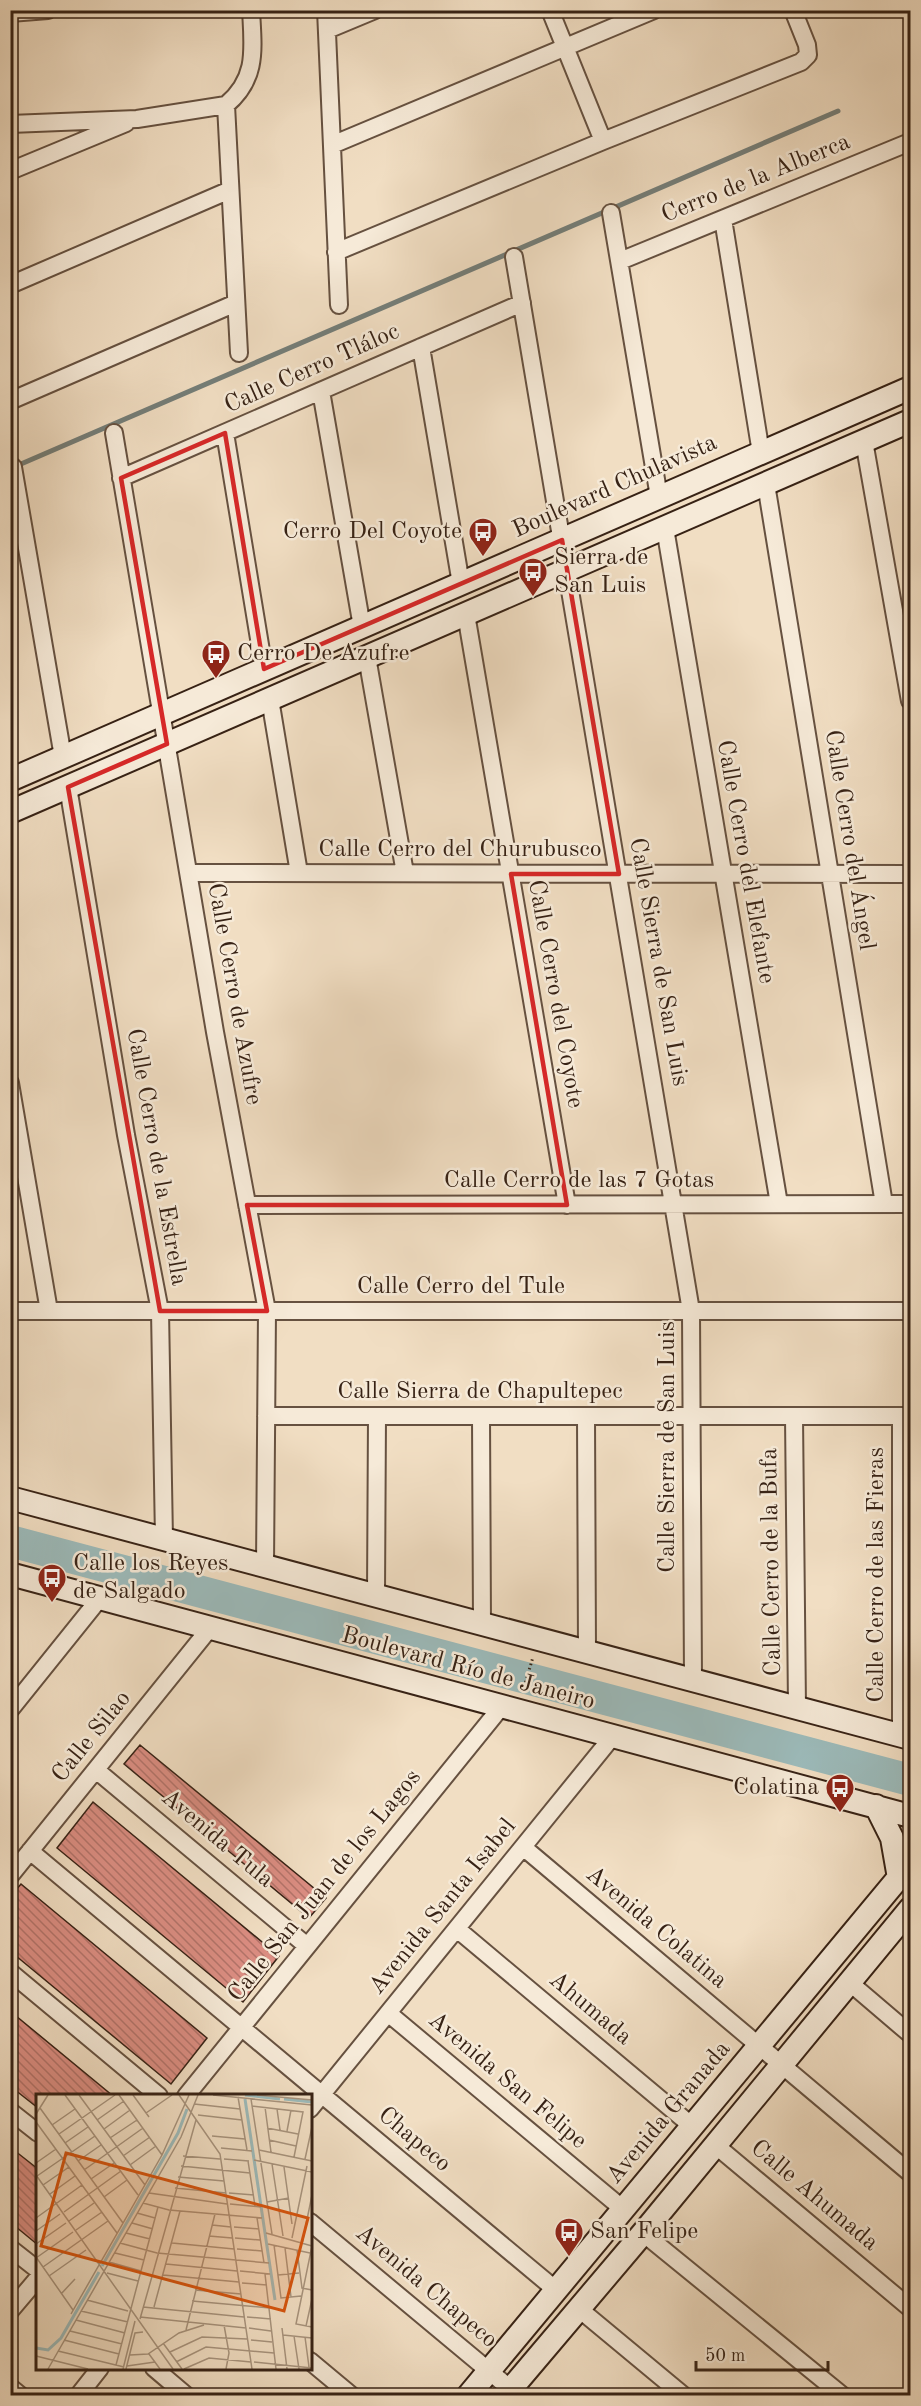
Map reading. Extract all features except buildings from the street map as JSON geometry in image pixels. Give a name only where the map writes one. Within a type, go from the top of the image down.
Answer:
[{"type":"main road","name":"Boulevard Chulavista","points":[[10,780],[910,388]]},
{"type":"main road","points":[[10,812],[910,421]]},
{"type":"main road","name":"Boulevard Río de Janeiro","points":[[10,1498],[906,1736]]},
{"type":"main road","name":"Boulevard Río de Janeiro","points":[[10,1574],[910,1815]]},
{"type":"main road","points":[[876,1806],[905,1871]]},
{"type":"main road","name":"Avenida Granada","points":[[468,2396],[905,1871]]},
{"type":"main road","points":[[511,2393],[578,2308],[643,2233],[714,2144],[910,1909]]},
{"type":"street","points":[[10,13],[48,10]]},
{"type":"street","points":[[10,124],[137,119],[226,105],[234,98],[249,75],[254,57],[251,10]]},
{"type":"street","points":[[326,10],[339,306]]},
{"type":"street","points":[[327,30],[375,10]]},
{"type":"street","points":[[550,10],[603,141]]},
{"type":"street","points":[[332,146],[654,10]]},
{"type":"street","points":[[336,252],[801,62],[808,56],[807,45],[793,10]]},
{"type":"street","points":[[226,105],[239,353]]},
{"type":"street","points":[[10,171],[137,119]]},
{"type":"street","name":"Cerro de la Alberca","points":[[620,261],[910,141]]},
{"type":"street","points":[[10,285],[230,190]]},
{"type":"street","points":[[612,213],[659,497]]},
{"type":"street","points":[[723,219],[761,453]]},
{"type":"street","name":"Calle Sierra de San Luis","points":[[514,257],[691,1311],[693,1680]]},
{"type":"street","points":[[10,400],[236,303]]},
{"type":"street","name":"Calle Cerro Tláloc","points":[[122,478],[522,303]]},
{"type":"street","points":[[421,347],[461,584]]},
{"type":"street","points":[[321,391],[362,627]]},
{"type":"street","name":"Calle Cerro de Azufre","points":[[114,433],[161,714],[267,1311],[265,1566]]},
{"type":"street","points":[[225,433],[264,669]]},
{"type":"street","points":[[864,441],[910,701]]},
{"type":"street","points":[[13,467],[16,524],[63,757]]},
{"type":"street","name":"Calle Cerro del Ángel","points":[[766,484],[884,1204]]},
{"type":"street","name":"Calle Cerro del Elefante","points":[[665,528],[779,1204]]},
{"type":"street","name":"Calle Cerro del Coyote","points":[[466,614],[567,1205]]},
{"type":"street","points":[[367,657],[405,873]]},
{"type":"street","points":[[270,699],[299,873]]},
{"type":"street","name":"Calle Cerro de la Estrella","points":[[68,787],[126,1135],[160,1311],[164,1539]]},
{"type":"street","name":"Calle Cerro del Churubusco","points":[[189,873],[910,874]]},
{"type":"street","points":[[10,1083],[49,1311]]},
{"type":"street","name":"Calle Cerro de las 7 Gotas","points":[[247,1205],[910,1204]]},
{"type":"street","name":"Calle Cerro del Tule","points":[[10,1311],[910,1311]]},
{"type":"street","name":"Calle Sierra de Chapultepec","points":[[266,1416],[906,1416]]},
{"type":"street","points":[[376,1595],[377,1416]]},
{"type":"street","points":[[481,1416],[482,1623]]},
{"type":"street","points":[[586,1416],[587,1651]]},
{"type":"street","name":"Calle Cerro de la Bufa","points":[[794,1416],[797,1707]]},
{"type":"street","name":"Calle Cerro de las Fieras","points":[[906,1416],[906,1736]]},
{"type":"street","points":[[10,1710],[100,1598]]},
{"type":"street","name":"Calle Silao","points":[[10,1876],[210,1628]]},
{"type":"street","name":"Calle San Juan de los Lagos","points":[[188,2094],[307,1946],[510,1708]]},
{"type":"street","name":"Avenida Santa Isabel","points":[[312,2106],[613,1736]]},
{"type":"street","name":"Avenida Tula","points":[[96,1770],[307,1946]]},
{"type":"street","name":"Avenida Colatina","points":[[523,1847],[910,2173]]},
{"type":"street","points":[[30,1851],[241,2027]]},
{"type":"street","name":"Ahumada","points":[[457,1929],[692,2126]]},
{"type":"street","points":[[10,1972],[157,2094]]},
{"type":"street","points":[[849,1982],[910,2034]]},
{"type":"street","name":"Avenida San Felipe","points":[[388,2013],[623,2209]]},
{"type":"street","name":"Chapeco","points":[[241,2027],[556,2289]]},
{"type":"street","points":[[10,2111],[36,2131]]},
{"type":"street","name":"Calle Ahumada","points":[[714,2144],[910,2308]]},
{"type":"street","name":"Avenida Chapeco","points":[[312,2224],[489,2371],[511,2393]]},
{"type":"street","points":[[643,2233],[843,2396]]},
{"type":"street","points":[[10,2248],[36,2269]]},
{"type":"street","points":[[10,2312],[36,2280]]},
{"type":"street","points":[[578,2308],[684,2396]]},
{"type":"street","points":[[312,2363],[352,2396]]},
{"type":"street","points":[[78,2396],[98,2370]]},
{"type":"street","points":[[156,2370],[187,2396]]},
{"type":"street","points":[[10,2387],[21,2396]]},
{"type":"path","points":[[510,1708],[539,1639]]},
{"type":"highlighted area","points":[[225,433],[264,669],[562,540],[619,874],[511,874],[567,1205],[247,1205],[267,1311],[160,1311],[68,787],[167,744],[121,478]]},
{"type":"waterway","points":[[14,467],[838,111]]},
{"type":"waterway","points":[[10,1541],[910,1780]]},
{"type":"place","name":"Cerro Del Coyote","points":[[483,558]]},
{"type":"place","name":"Sierra de San Luis","points":[[533,598]]},
{"type":"place","name":"Cerro De Azufre","points":[[216,680]]},
{"type":"place","name":"Calle los Reyes de Salgado","points":[[52,1604]]},
{"type":"place","name":"Colatina","points":[[840,1814]]},
{"type":"place","name":"San Felipe","points":[[569,2258]]}]
